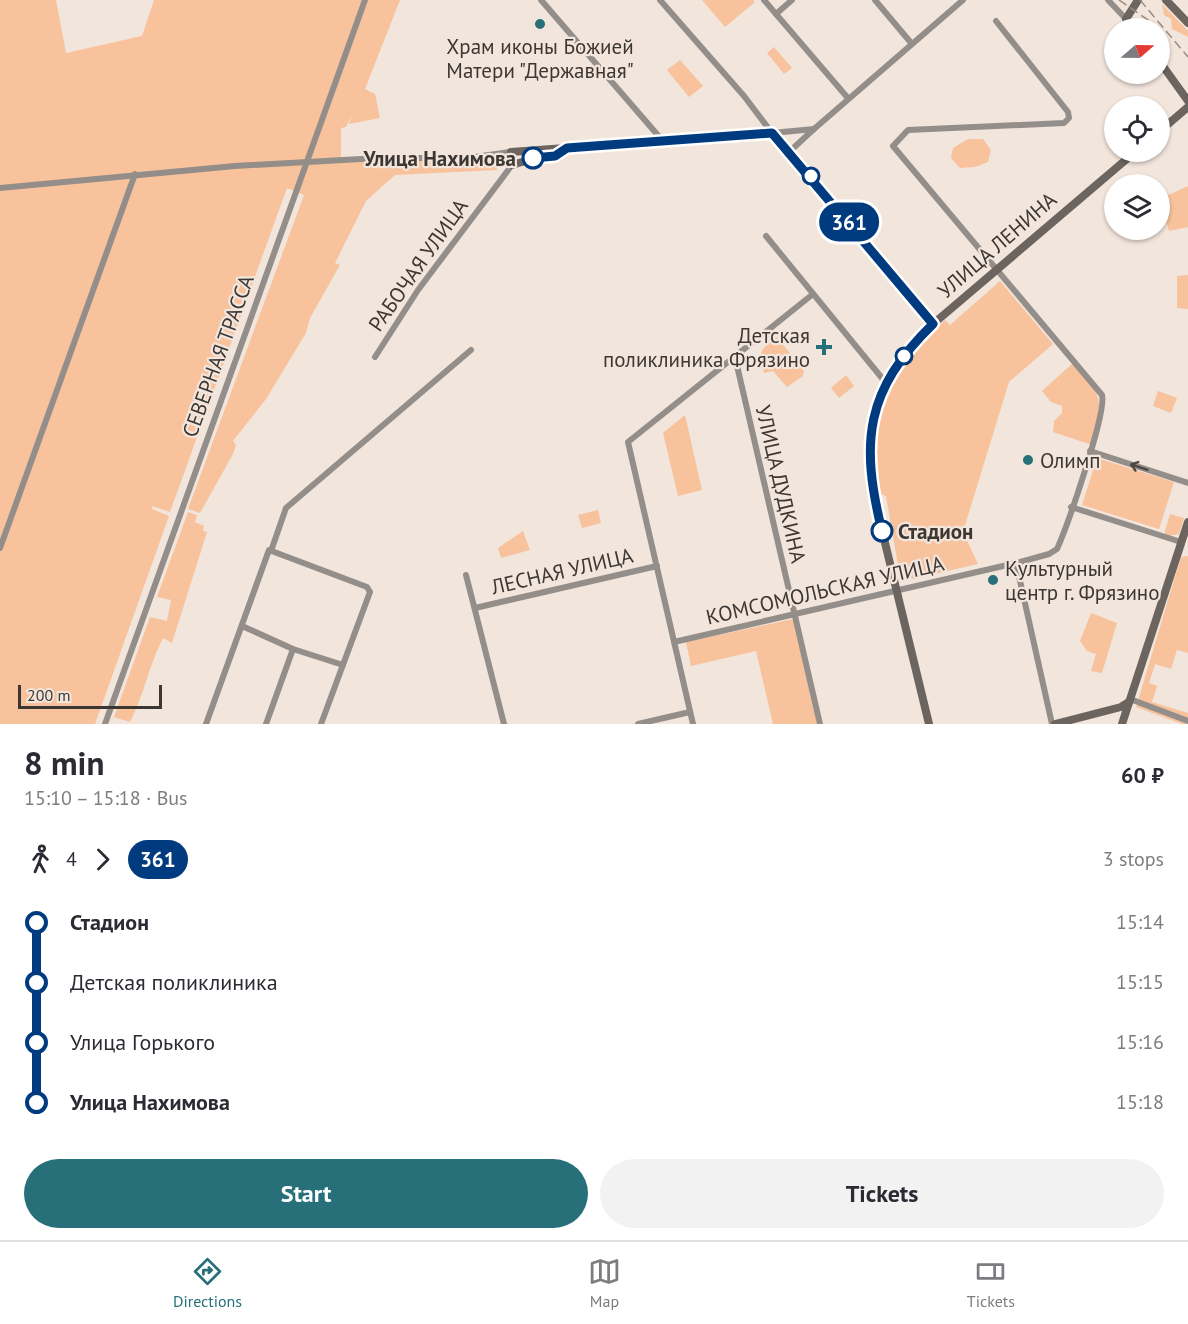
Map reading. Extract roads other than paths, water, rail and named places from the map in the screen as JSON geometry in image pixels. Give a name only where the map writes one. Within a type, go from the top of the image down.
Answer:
[{"type":"street","name":"СЕВЕРНАЯ ТРАССА","points":[[105,724],[365,0]]},
{"type":"street","points":[[542,0],[662,140]]},
{"type":"street","points":[[660,0],[744,96],[772,133],[933,324]]},
{"type":"street","points":[[764,0],[847,97]]},
{"type":"street","points":[[776,14],[792,0]]},
{"type":"street","points":[[875,0],[912,44]]},
{"type":"street","points":[[789,152],[847,97],[963,0]]},
{"type":"street","points":[[1108,0],[1124,18]]},
{"type":"street","points":[[1127,18],[1138,0]]},
{"type":"street","points":[[1166,0],[1188,23]]},
{"type":"street","points":[[996,21],[1068,112],[1069,118],[1064,123],[908,130],[892,146],[997,270]]},
{"type":"street","points":[[1170,76],[1188,101]]},
{"type":"street","points":[[1170,122],[1188,107]]},
{"type":"street","points":[[0,188],[135,174],[379,158],[467,158],[511,152],[814,129]]},
{"type":"street","points":[[511,152],[512,165],[533,158],[555,156],[567,148]]},
{"type":"street","name":"УЛИЦА ЛЕНИНА","points":[[929,724],[870,481],[871,432],[876,407],[886,383],[904,356],[933,324],[1123,162]]},
{"type":"street","name":"РАБОЧАЯ УЛИЦА","points":[[375,357],[418,290],[512,165]]},
{"type":"street","points":[[0,548],[135,174]]},
{"type":"street","points":[[766,236],[886,383]]},
{"type":"street","name":"КОМСОМОЛЬСКАЯ УЛИЦА","points":[[674,642],[795,616],[1049,554],[1057,549],[1090,451],[1103,404],[1102,395],[997,270]]},
{"type":"street","points":[[693,724],[628,442],[813,294]]},
{"type":"street","points":[[206,724],[286,508],[471,350]]},
{"type":"street","name":"УЛИЦА ДУДКИНА","points":[[735,357],[820,724]]},
{"type":"street","points":[[1090,451],[1188,483]]},
{"type":"street","points":[[1071,507],[1183,546]]},
{"type":"street","points":[[1122,723],[1183,546],[1188,522]]},
{"type":"street","points":[[271,550],[367,587],[370,592],[321,724]]},
{"type":"street","points":[[1016,562],[1053,724],[1110,710],[1130,700],[1188,721]]},
{"type":"street","name":"ЛЕСНАЯ УЛИЦА","points":[[475,608],[657,566]]},
{"type":"street","points":[[466,575],[504,724]]},
{"type":"street","points":[[242,626],[293,649],[342,665]]},
{"type":"street","points":[[266,724],[293,649]]},
{"type":"street","points":[[1110,710],[1119,714],[1122,723]]},
{"type":"street","points":[[638,724],[690,712]]},
{"type":"railway","points":[[1119,0],[1145,18]]},
{"type":"railway","points":[[1140,0],[1188,57]]},
{"type":"place","name":"Храм иконы Божией Матери \"Державная\"","points":[[540,24]]},
{"type":"place","name":"Улица Нахимова","points":[[533,158]]},
{"type":"place","name":"Детская поликлиника Фрязино","points":[[824,347]]},
{"type":"place","name":"Олимп","points":[[1028,460]]},
{"type":"place","name":"Стадион","points":[[882,531]]},
{"type":"place","name":"Культурный центр г. Фрязино","points":[[993,580]]}]
